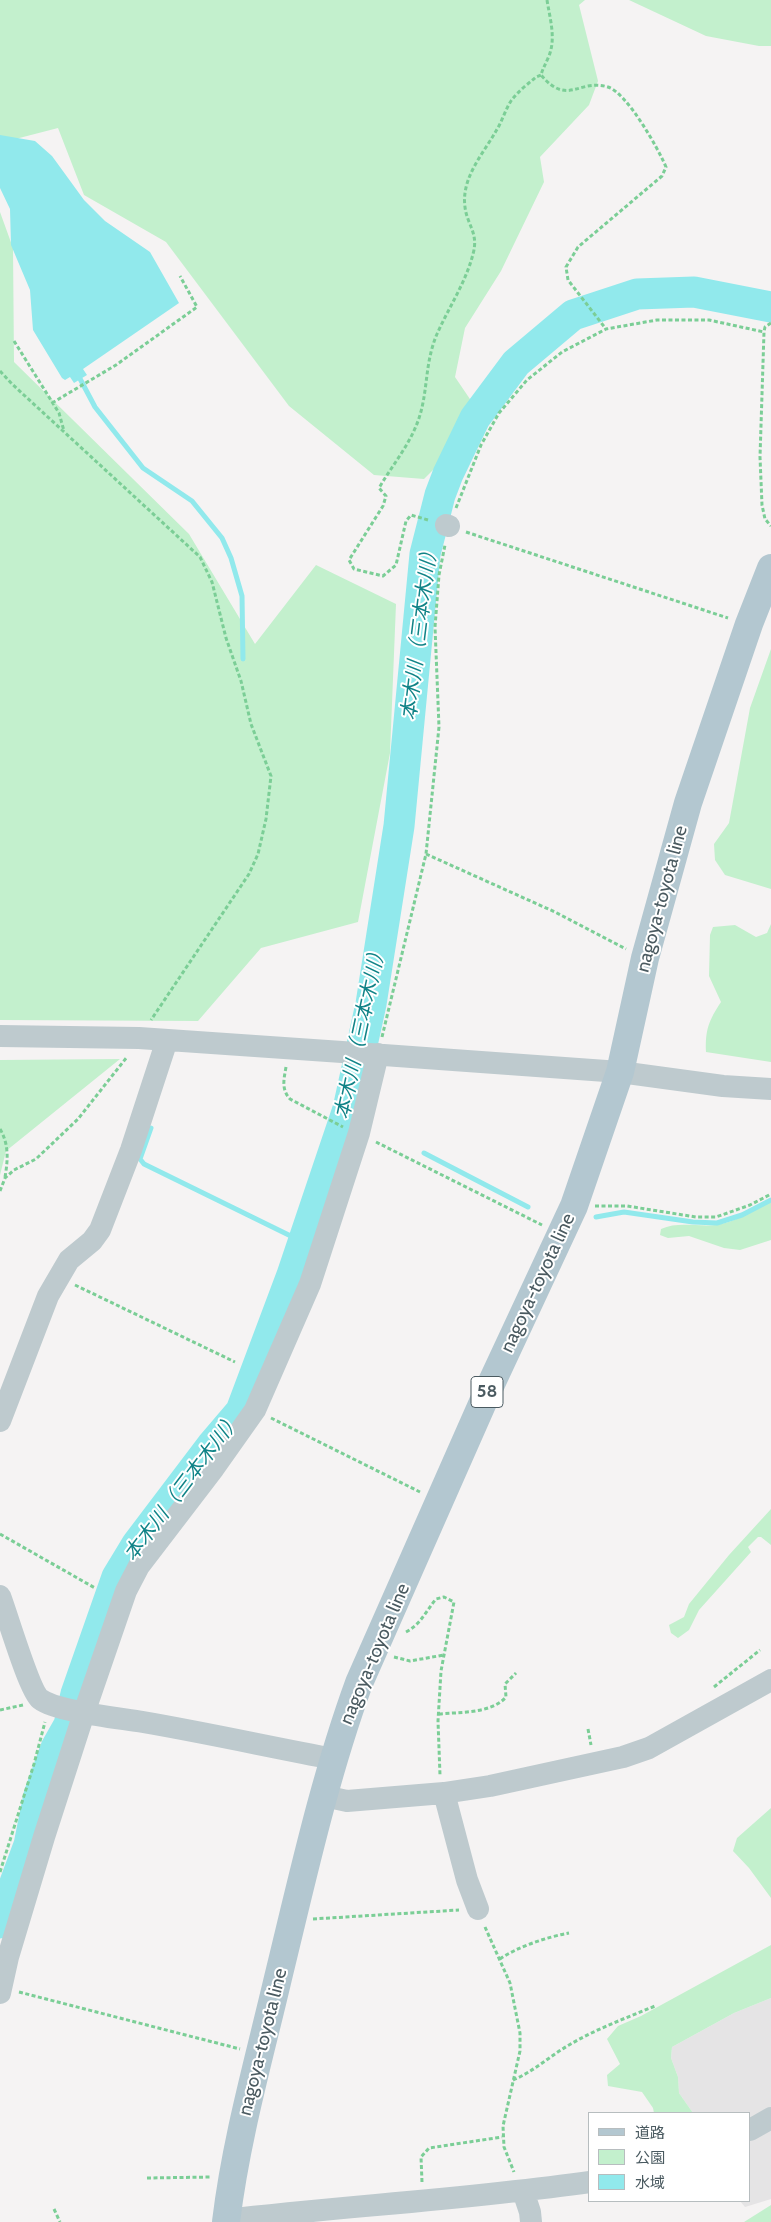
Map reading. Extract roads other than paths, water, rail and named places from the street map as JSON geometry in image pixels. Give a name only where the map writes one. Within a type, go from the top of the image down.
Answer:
[{"type":"main road","name":"nagoya-toyota line","points":[[226,2221],[241,2131],[292,1921],[334,1759],[353,1699],[491,1384],[576,1200],[620,1072],[645,958],[688,803],[748,624],[771,568]]},
{"type":"street","points":[[0,1036],[139,1038],[377,1054],[620,1072],[723,1086],[771,1089]]},
{"type":"street","points":[[0,1421],[48,1296],[69,1260],[92,1241],[100,1230],[132,1150],[167,1040]]},
{"type":"street","points":[[1,1990],[8,1956],[84,1713],[118,1614],[139,1566],[214,1468],[255,1410],[310,1284],[359,1133],[377,1054]]},
{"type":"street","points":[[0,1596],[26,1671],[39,1698],[51,1704],[84,1713],[142,1722],[334,1759]]},
{"type":"street","points":[[324,1796],[347,1801],[443,1793],[490,1786],[622,1758],[649,1748],[771,1680]]},
{"type":"street","points":[[443,1793],[467,1880],[478,1908]]},
{"type":"street","points":[[751,2129],[771,2118]]},
{"type":"street","points":[[226,2221],[338,2207],[523,2191],[588,2182]]},
{"type":"street","points":[[523,2191],[532,2222]]},
{"type":"water","points":[[0,135],[35,141],[52,156],[84,200],[105,221],[150,252],[179,303],[83,369],[87,375],[74,383],[70,377],[65,380],[62,378],[33,330],[30,290],[11,245],[10,209],[0,188]]},
{"type":"waterway","name":"本木川（三本木川）","points":[[0,1923],[29,1845],[39,1795],[56,1748],[69,1725],[76,1694],[117,1577],[137,1544],[212,1445],[241,1411],[292,1275],[348,1109],[371,1004],[399,826],[425,554],[440,495],[448,474],[475,418],[516,363],[573,315],[637,294],[694,292],[771,307]]},
{"type":"waterway","points":[[77,373],[95,407],[143,468],[192,501],[222,538],[231,558],[242,596],[243,659]]},
{"type":"waterway","points":[[151,1128],[140,1159],[144,1164],[303,1242]]},
{"type":"waterway","points":[[424,1153],[528,1207]]},
{"type":"waterway","points":[[596,1217],[624,1212],[693,1222],[717,1223],[742,1215],[771,1200]]},
{"type":"waterway","points":[[0,1895],[10,1896]]}]
